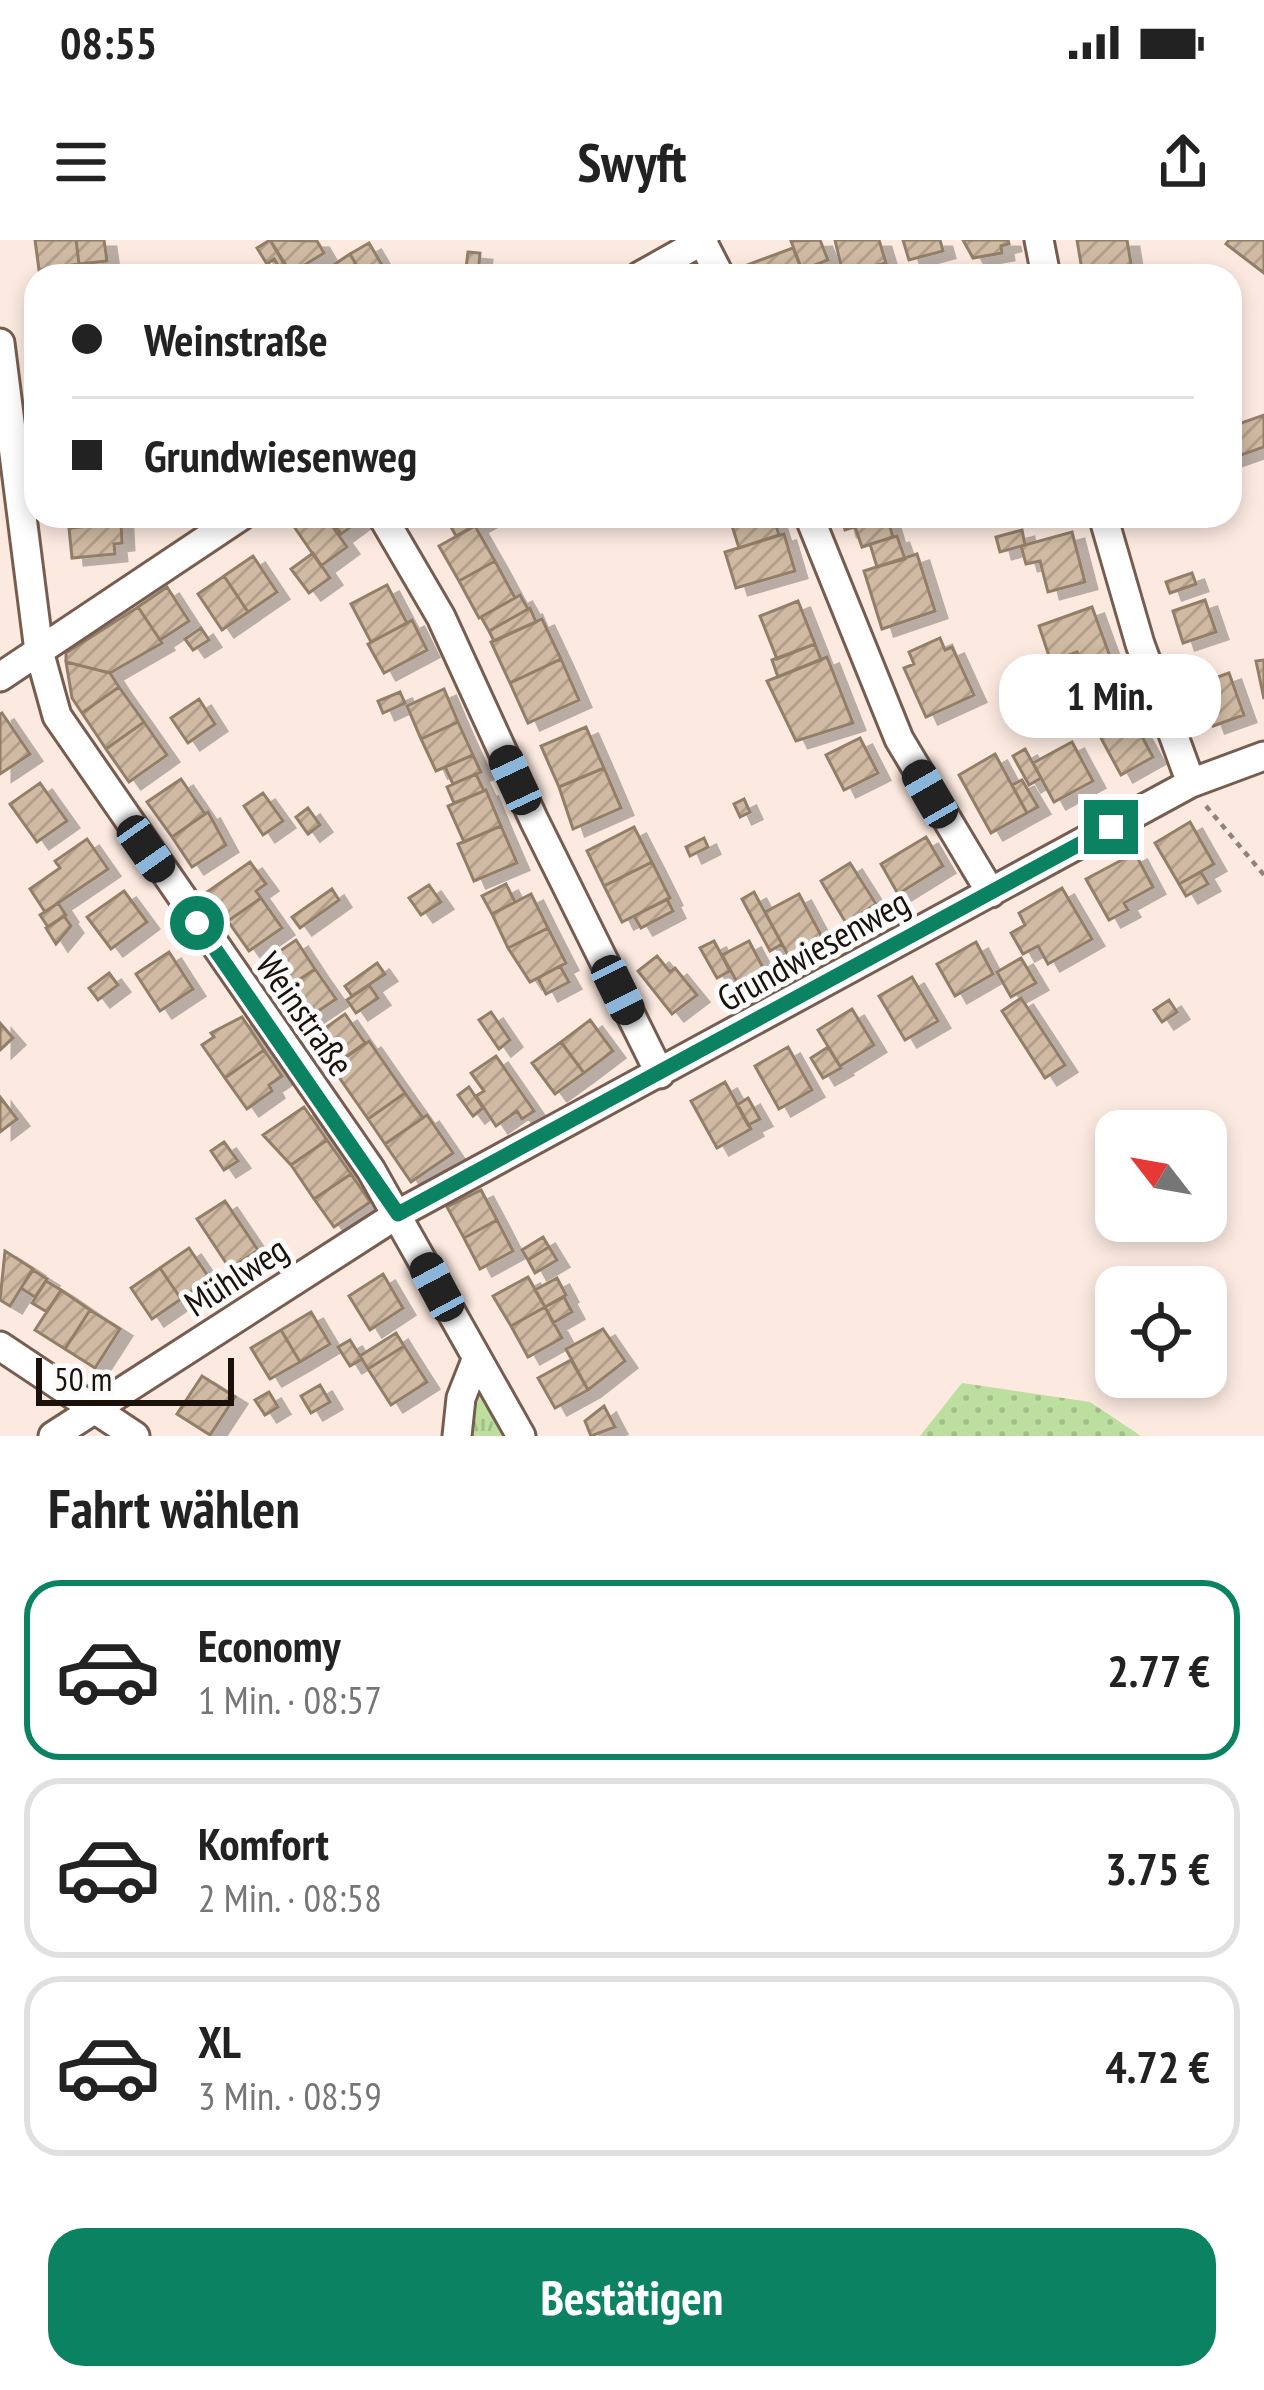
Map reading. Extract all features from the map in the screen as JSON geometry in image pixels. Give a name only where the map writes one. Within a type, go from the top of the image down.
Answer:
[{"type":"street","points":[[662,264],[703,241]]},
{"type":"street","name":"Weinstraße","points":[[0,343],[39,651],[47,692],[68,737],[398,1214],[521,1436]]},
{"type":"street","points":[[4,668],[39,651],[224,528]]},
{"type":"street","points":[[389,528],[441,617],[660,1075]]},
{"type":"street","points":[[814,528],[899,739],[991,893]]},
{"type":"street","points":[[1106,528],[1135,628],[1191,783]]},
{"type":"street","name":"Grundwiesenweg","points":[[398,1214],[1191,783],[1264,756]]},
{"type":"street","name":"Mühlweg","points":[[52,1436],[398,1214]]},
{"type":"street","points":[[0,1346],[135,1436]]},
{"type":"street","points":[[457,1436],[461,1398],[476,1360]]},
{"type":"path","points":[[1191,783],[1264,874]]},
{"type":"green space","points":[[474,1382],[502,1436],[468,1436]]},
{"type":"green space","points":[[962,1383],[1090,1402],[1141,1436],[920,1436]]},
{"type":"building","points":[[35,240],[76,240],[79,264],[38,264]]},
{"type":"building","points":[[76,240],[104,240],[107,261],[79,264]]},
{"type":"building","points":[[270,240],[317,241],[324,253],[306,264],[284,264]]},
{"type":"building","points":[[270,240],[285,264],[274,259],[267,264],[257,248]]},
{"type":"building","points":[[820,240],[828,260],[800,264],[791,241]]},
{"type":"building","points":[[835,240],[879,240],[886,263],[882,264],[841,264]]},
{"type":"building","points":[[903,240],[940,240],[943,251],[909,260]]},
{"type":"building","points":[[963,240],[1008,240],[1009,244],[1001,246],[1002,253],[973,258]]},
{"type":"building","points":[[1077,240],[1127,240],[1131,264],[1081,264]]},
{"type":"building","points":[[1229,240],[1264,240],[1264,273],[1226,244]]},
{"type":"building","points":[[369,243],[381,264],[356,264],[350,254]]},
{"type":"building","points":[[793,248],[799,264],[750,264]]},
{"type":"building","points":[[468,252],[480,253],[479,264],[466,264]]},
{"type":"building","points":[[350,254],[356,264],[335,264]]},
{"type":"building","points":[[1264,415],[1264,447],[1242,455],[1242,423]]},
{"type":"building","points":[[69,528],[121,528],[122,543],[114,544],[115,554],[72,558]]},
{"type":"building","points":[[295,528],[334,528],[347,547],[321,566]]},
{"type":"building","points":[[476,528],[495,561],[459,581],[439,546]]},
{"type":"building","points":[[733,528],[777,528],[779,535],[739,548]]},
{"type":"building","points":[[855,528],[890,528],[893,537],[862,547]]},
{"type":"building","points":[[1022,530],[1025,545],[1000,552],[996,537]]},
{"type":"building","points":[[1072,532],[1085,582],[1048,592],[1040,561],[1026,564],[1021,546]]},
{"type":"building","points":[[784,534],[795,571],[736,588],[725,552]]},
{"type":"building","points":[[897,536],[905,559],[877,567],[870,544]]},
{"type":"building","points":[[313,553],[330,578],[309,593],[291,569]]},
{"type":"building","points":[[917,554],[935,611],[882,629],[864,571]]},
{"type":"building","points":[[253,556],[277,592],[248,612],[224,576]]},
{"type":"building","points":[[495,561],[515,598],[479,618],[459,581]]},
{"type":"building","points":[[1192,573],[1196,584],[1170,593],[1166,582]]},
{"type":"building","points":[[224,576],[248,612],[222,630],[198,594]]},
{"type":"building","points":[[387,585],[407,623],[371,642],[351,604]]},
{"type":"building","points":[[167,587],[189,621],[160,640],[138,607]]},
{"type":"building","points":[[520,595],[528,609],[489,631],[481,617]]},
{"type":"building","points":[[1205,600],[1216,632],[1183,643],[1173,611]]},
{"type":"building","points":[[798,601],[815,644],[777,659],[760,616]]},
{"type":"building","points":[[138,607],[162,643],[110,673],[66,662],[66,653]]},
{"type":"building","points":[[1092,607],[1111,659],[1083,669],[1077,652],[1051,662],[1039,626]]},
{"type":"building","points":[[530,608],[536,622],[494,641],[489,631]]},
{"type":"building","points":[[542,619],[561,659],[510,683],[491,642]]},
{"type":"building","points":[[412,620],[427,650],[384,673],[368,644]]},
{"type":"building","points":[[201,628],[209,640],[193,650],[185,639]]},
{"type":"building","points":[[940,638],[945,650],[952,647],[974,695],[926,717],[904,668],[914,664],[909,652]]},
{"type":"building","points":[[815,644],[821,660],[778,677],[772,660]]},
{"type":"building","points":[[827,657],[853,723],[796,741],[767,681]]},
{"type":"building","points":[[561,659],[579,700],[528,723],[510,683]]},
{"type":"building","points":[[1264,660],[1264,699],[1256,661]]},
{"type":"building","points":[[66,662],[110,673],[119,687],[82,713],[72,698]]},
{"type":"building","points":[[1229,673],[1244,715],[1213,726],[1198,684]]},
{"type":"building","points":[[119,687],[144,722],[106,749],[82,713]]},
{"type":"building","points":[[444,689],[458,722],[421,739],[407,706]]},
{"type":"building","points":[[400,692],[405,703],[383,713],[378,701]]},
{"type":"building","points":[[199,699],[215,724],[188,743],[171,718]]},
{"type":"building","points":[[1127,709],[1153,757],[1121,775],[1095,727]]},
{"type":"building","points":[[0,714],[30,754],[0,774]]},
{"type":"building","points":[[144,722],[167,755],[129,782],[106,749]]},
{"type":"building","points":[[458,722],[473,755],[436,771],[421,739]]},
{"type":"building","points":[[586,727],[604,768],[559,787],[541,746]]},
{"type":"building","points":[[860,738],[878,773],[844,790],[826,755]]},
{"type":"building","points":[[1072,742],[1093,781],[1054,802],[1033,763]]},
{"type":"building","points":[[1025,749],[1041,778],[1029,785],[1013,756]]},
{"type":"building","points":[[995,754],[1027,813],[991,833],[959,775]]},
{"type":"building","points":[[473,755],[481,772],[453,784],[445,767]]},
{"type":"building","points":[[604,768],[621,808],[573,829],[559,787]]},
{"type":"building","points":[[476,774],[484,791],[454,803],[447,787]]},
{"type":"building","points":[[181,779],[205,814],[172,837],[147,802]]},
{"type":"building","points":[[1022,780],[1038,807],[1027,813],[1012,785]]},
{"type":"building","points":[[40,783],[67,821],[37,842],[10,804]]},
{"type":"building","points":[[486,790],[501,826],[464,842],[448,806]]},
{"type":"building","points":[[263,793],[283,821],[263,835],[244,806]]},
{"type":"building","points":[[744,799],[750,812],[740,817],[734,804]]},
{"type":"building","points":[[308,808],[320,825],[308,834],[296,817]]},
{"type":"building","points":[[208,812],[226,845],[192,867],[172,837]]},
{"type":"building","points":[[1190,822],[1214,864],[1179,884],[1155,843]]},
{"type":"building","points":[[501,826],[517,863],[474,881],[458,844]]},
{"type":"building","points":[[634,827],[652,862],[604,886],[587,851]]},
{"type":"building","points":[[926,837],[943,866],[898,894],[881,864]]},
{"type":"building","points":[[704,838],[708,847],[690,856],[686,847]]},
{"type":"building","points":[[87,839],[108,869],[45,912],[30,889],[60,868],[55,861]]},
{"type":"building","points":[[1135,853],[1153,887],[1124,903],[1128,910],[1109,920],[1086,879]]},
{"type":"building","points":[[250,862],[266,884],[256,891],[261,898],[228,921],[207,892]]},
{"type":"building","points":[[652,862],[670,898],[622,922],[604,886]]},
{"type":"building","points":[[850,863],[876,904],[846,923],[821,881]]},
{"type":"building","points":[[1201,872],[1208,884],[1186,896],[1179,884]]},
{"type":"building","points":[[506,884],[515,902],[492,914],[482,896]]},
{"type":"building","points":[[429,885],[441,902],[421,915],[409,898]]},
{"type":"building","points":[[1062,888],[1092,939],[1048,964],[1038,946],[1023,954],[1011,933],[1025,925],[1019,913]]},
{"type":"building","points":[[332,889],[339,900],[300,928],[292,917]]},
{"type":"building","points":[[124,891],[147,922],[111,949],[87,917]]},
{"type":"building","points":[[754,892],[782,944],[770,951],[742,899]]},
{"type":"building","points":[[531,894],[548,928],[508,948],[492,914]]},
{"type":"building","points":[[799,894],[823,939],[789,957],[765,912]]},
{"type":"building","points":[[261,898],[282,928],[249,951],[228,921]]},
{"type":"building","points":[[667,899],[673,911],[641,928],[634,916]]},
{"type":"building","points":[[58,903],[66,915],[48,927],[40,915]]},
{"type":"building","points":[[64,916],[71,926],[56,944],[46,928]]},
{"type":"building","points":[[548,928],[566,963],[530,982],[508,948]]},
{"type":"building","points":[[296,940],[315,969],[278,994],[258,966]]},
{"type":"building","points":[[714,941],[730,971],[717,978],[700,948]]},
{"type":"building","points":[[749,941],[768,977],[742,991],[722,955]]},
{"type":"building","points":[[976,942],[993,974],[955,996],[937,964]]},
{"type":"building","points":[[169,952],[193,989],[160,1011],[136,974]]},
{"type":"building","points":[[657,956],[670,972],[675,968],[697,995],[672,1014],[638,971]]},
{"type":"building","points":[[1021,958],[1036,983],[1011,997],[997,972]]},
{"type":"building","points":[[377,963],[385,974],[352,996],[345,986]]},
{"type":"building","points":[[560,966],[569,982],[546,994],[538,978]]},
{"type":"building","points":[[315,969],[336,999],[299,1024],[278,994]]},
{"type":"building","points":[[109,973],[118,985],[98,1000],[89,988]]},
{"type":"building","points":[[912,977],[938,1021],[905,1040],[879,996]]},
{"type":"building","points":[[369,985],[378,998],[356,1013],[347,1000]]},
{"type":"building","points":[[1021,998],[1065,1065],[1045,1078],[1002,1011]]},
{"type":"building","points":[[1169,1000],[1177,1012],[1162,1022],[1154,1010]]},
{"type":"building","points":[[852,1009],[874,1045],[840,1066],[818,1030]]},
{"type":"building","points":[[491,1012],[510,1040],[499,1049],[479,1020]]},
{"type":"building","points":[[345,1014],[365,1043],[332,1067],[311,1038]]},
{"type":"building","points":[[242,1017],[264,1050],[225,1078],[202,1045],[214,1037],[211,1033]]},
{"type":"building","points":[[590,1020],[613,1051],[584,1073],[561,1042]]},
{"type":"building","points":[[0,1023],[13,1038],[0,1050]]},
{"type":"building","points":[[369,1041],[405,1093],[368,1119],[332,1067]]},
{"type":"building","points":[[561,1042],[584,1073],[555,1094],[532,1063]]},
{"type":"building","points":[[788,1047],[812,1090],[779,1109],[755,1066]]},
{"type":"building","points":[[828,1047],[841,1068],[823,1078],[811,1058]]},
{"type":"building","points":[[264,1050],[282,1076],[269,1085],[272,1091],[247,1109],[225,1078]]},
{"type":"building","points":[[496,1056],[534,1111],[522,1119],[517,1111],[496,1126],[476,1096],[484,1091],[471,1073]]},
{"type":"building","points":[[725,1082],[751,1129],[717,1148],[691,1101]]},
{"type":"building","points":[[469,1087],[483,1108],[473,1116],[458,1095]]},
{"type":"building","points":[[405,1093],[423,1118],[385,1144],[368,1119]]},
{"type":"building","points":[[0,1097],[17,1119],[0,1132]]},
{"type":"building","points":[[748,1098],[760,1119],[748,1125],[737,1105]]},
{"type":"building","points":[[304,1107],[327,1140],[291,1165],[263,1135]]},
{"type":"building","points":[[427,1115],[453,1153],[411,1182],[385,1144]]},
{"type":"building","points":[[327,1140],[351,1174],[314,1199],[291,1165]]},
{"type":"building","points":[[224,1142],[238,1161],[224,1170],[211,1151]]},
{"type":"building","points":[[351,1174],[370,1202],[334,1227],[314,1199]]},
{"type":"building","points":[[481,1190],[497,1220],[464,1238],[447,1207]]},
{"type":"building","points":[[225,1201],[258,1250],[230,1269],[197,1219]]},
{"type":"building","points":[[497,1220],[513,1251],[480,1269],[464,1238]]},
{"type":"building","points":[[543,1237],[549,1247],[528,1260],[522,1250]]},
{"type":"building","points":[[549,1247],[557,1260],[535,1273],[528,1260]]},
{"type":"building","points":[[189,1248],[210,1279],[181,1299],[160,1268]]},
{"type":"building","points":[[5,1251],[33,1269],[10,1306],[0,1300]]},
{"type":"building","points":[[160,1268],[181,1299],[152,1319],[131,1288]]},
{"type":"building","points":[[33,1270],[47,1279],[35,1297],[21,1288]]},
{"type":"building","points":[[383,1274],[403,1308],[370,1330],[349,1296]]},
{"type":"building","points":[[528,1277],[545,1307],[511,1326],[493,1296]]},
{"type":"building","points":[[557,1278],[566,1295],[545,1307],[535,1290]]},
{"type":"building","points":[[46,1281],[61,1290],[47,1312],[32,1303]]},
{"type":"building","points":[[61,1290],[90,1310],[65,1349],[35,1330]]},
{"type":"building","points":[[564,1297],[572,1312],[553,1323],[545,1307]]},
{"type":"building","points":[[545,1307],[562,1338],[528,1357],[511,1326]]},
{"type":"building","points":[[90,1310],[120,1329],[95,1368],[65,1349]]},
{"type":"building","points":[[311,1312],[330,1344],[300,1362],[281,1330]]},
{"type":"building","points":[[603,1329],[625,1361],[588,1390],[566,1349]]},
{"type":"building","points":[[281,1330],[300,1362],[270,1379],[251,1348]]},
{"type":"building","points":[[396,1333],[404,1346],[368,1369],[360,1356]]},
{"type":"building","points":[[350,1340],[362,1359],[350,1366],[338,1347]]},
{"type":"building","points":[[404,1346],[427,1382],[391,1405],[368,1369]]},
{"type":"building","points":[[571,1360],[588,1390],[555,1408],[538,1378]]},
{"type":"building","points":[[202,1376],[235,1397],[210,1435],[177,1414]]},
{"type":"building","points":[[320,1385],[330,1402],[311,1413],[301,1396]]},
{"type":"building","points":[[269,1392],[278,1407],[265,1415],[255,1400]]},
{"type":"building","points":[[604,1406],[615,1427],[591,1436],[585,1421]]},
{"type":"route","points":[[197,923],[398,1214],[1111,827]]}]
